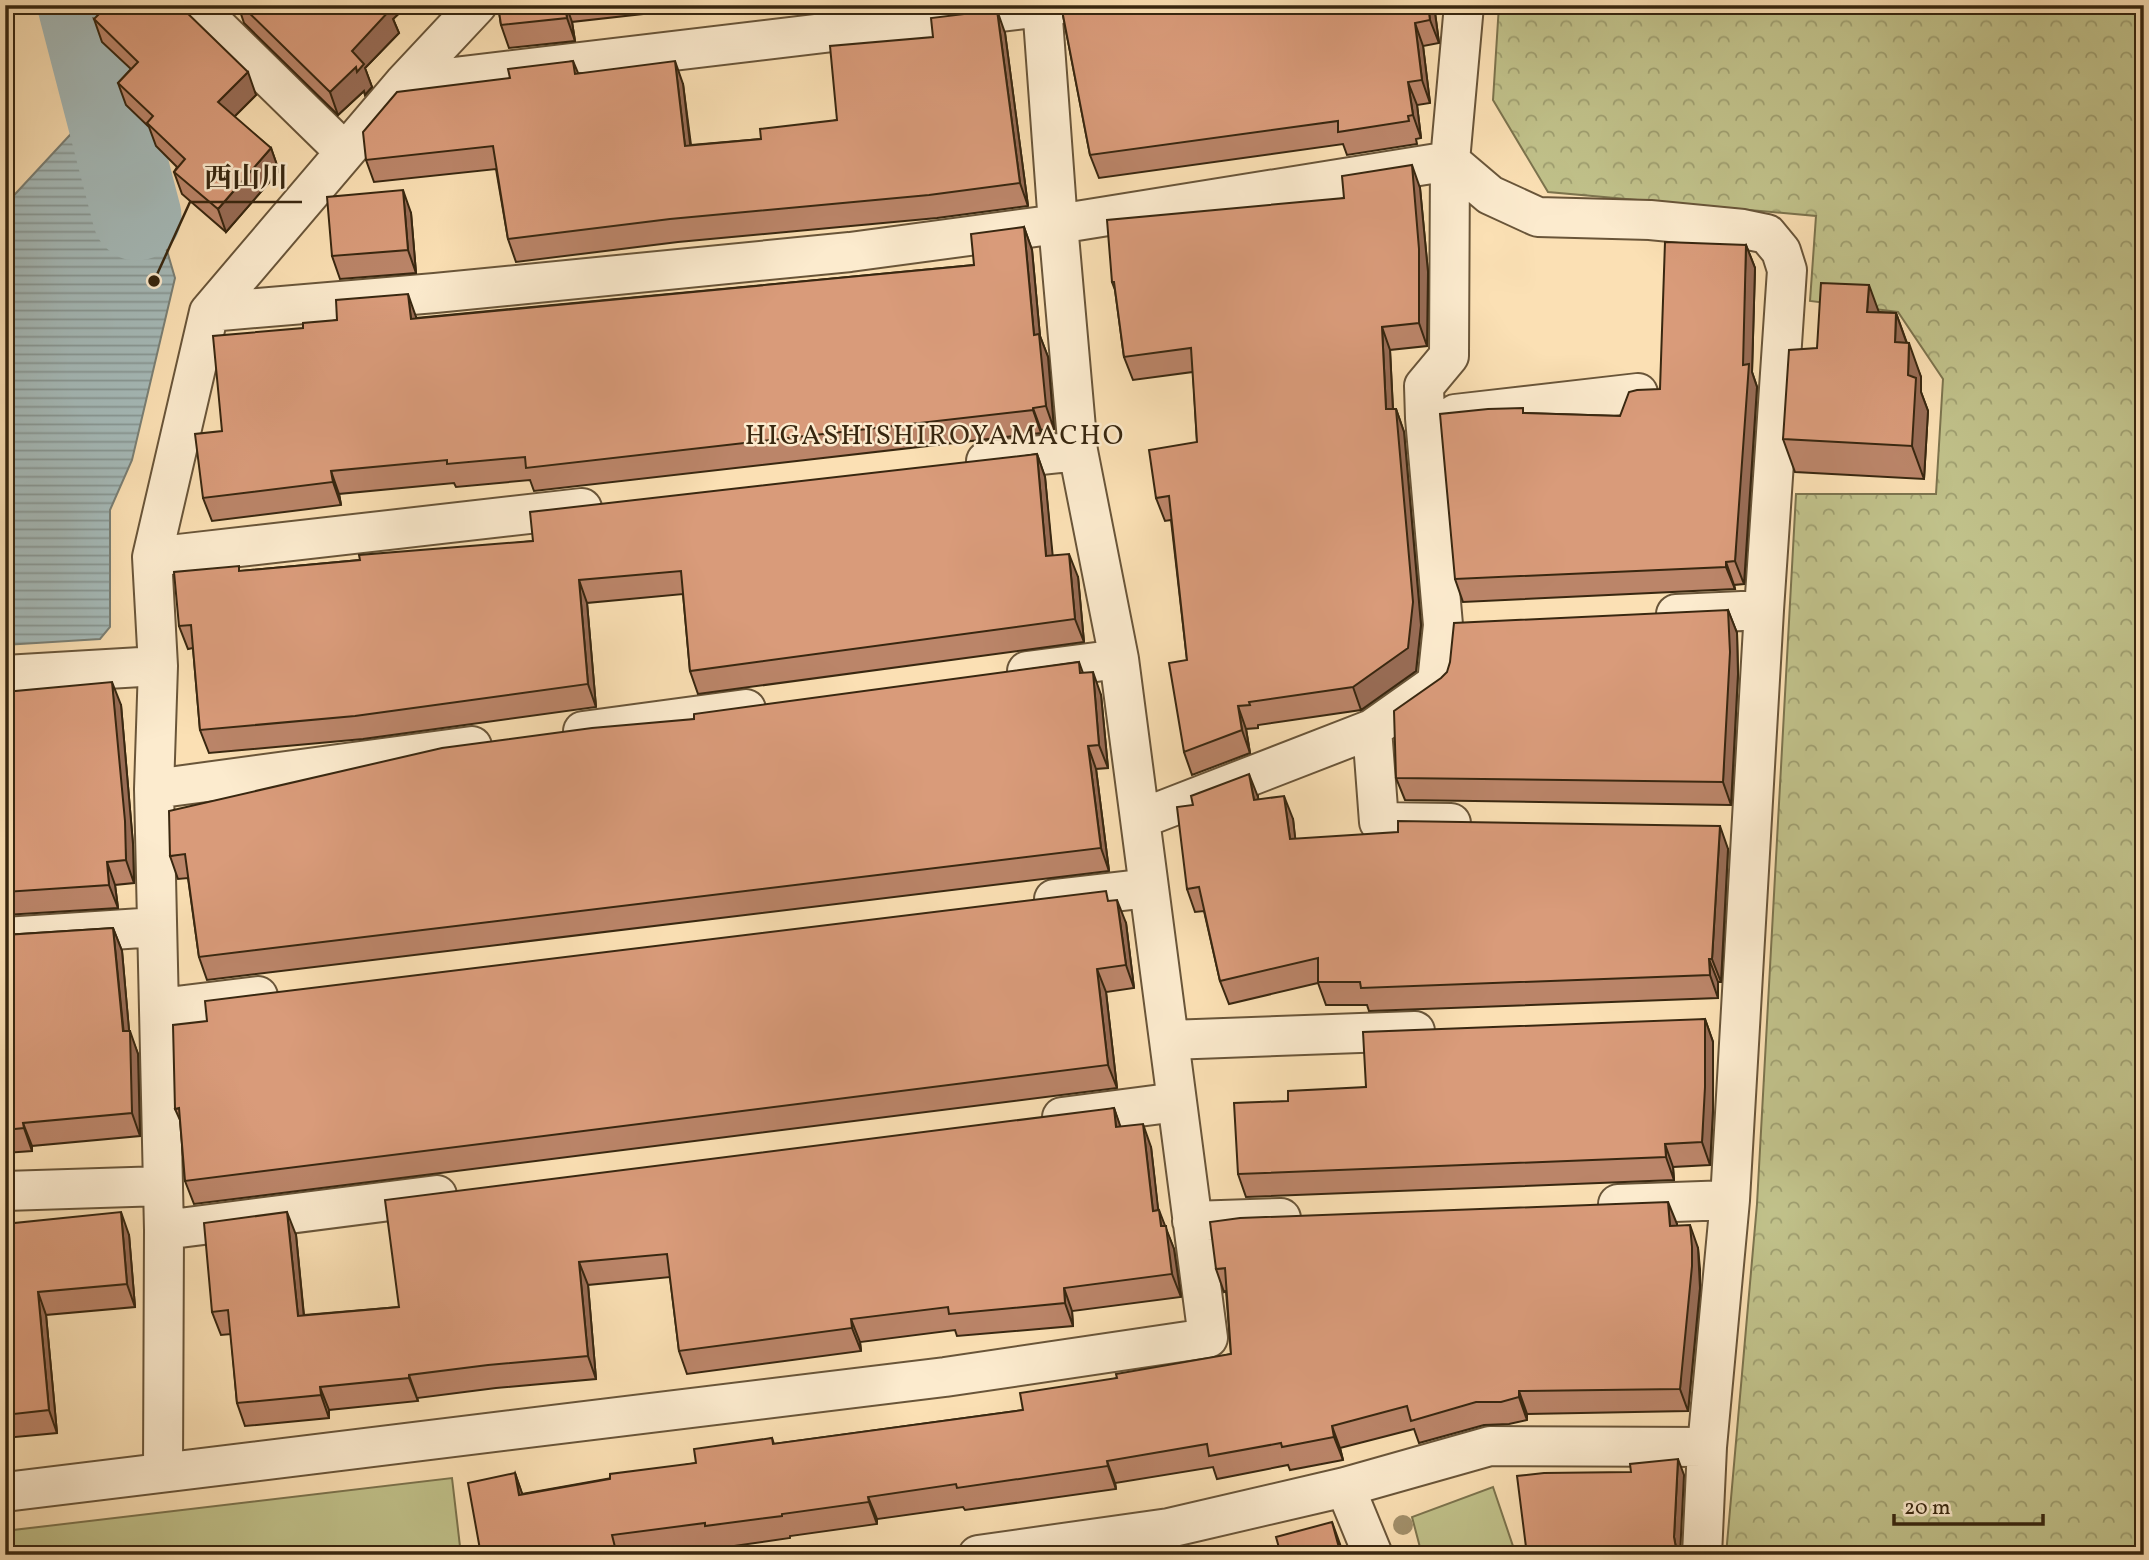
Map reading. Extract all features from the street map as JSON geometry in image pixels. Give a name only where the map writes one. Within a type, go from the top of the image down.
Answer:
[{"type":"street","points":[[209,5],[202,12],[345,152]]},
{"type":"street","points":[[163,1472],[164,1230],[154,789],[158,666],[152,557],[208,312],[404,83],[477,5]]},
{"type":"street","points":[[1140,819],[1373,729],[1437,683],[1457,624],[1425,418],[1424,386],[1450,356],[1450,161],[1464,5]]},
{"type":"street","points":[[5,1492],[945,1377],[1208,1338],[1119,659],[1079,450],[1058,224],[1047,6],[404,83]]},
{"type":"street","points":[[208,312],[435,293],[850,252],[1058,224],[1450,161],[1490,195],[1538,217],[1650,220],[1743,229],[1767,234],[1781,251],[1787,270],[1764,610],[1737,827],[1727,1020],[1730,1200],[1707,1447],[1702,1555]]},
{"type":"street","points":[[1425,418],[1638,393]]},
{"type":"street","points":[[954,465],[1079,450]]},
{"type":"street","points":[[152,557],[622,503]]},
{"type":"street","points":[[1638,616],[1764,610]]},
{"type":"street","points":[[995,676],[1119,659]]},
{"type":"street","points":[[5,674],[158,666]]},
{"type":"street","points":[[554,735],[774,705]]},
{"type":"street","points":[[1373,729],[1379,822],[1489,823]]},
{"type":"street","points":[[154,789],[512,741]]},
{"type":"street","points":[[1025,903],[1149,888]]},
{"type":"street","points":[[5,937],[157,927]]},
{"type":"street","points":[[160,1008],[297,992]]},
{"type":"street","points":[[1169,1040],[1448,1030]]},
{"type":"street","points":[[1024,1122],[1177,1102]]},
{"type":"street","points":[[5,1191],[163,1186]]},
{"type":"street","points":[[164,1230],[469,1191]]},
{"type":"street","points":[[1578,1206],[1730,1200]]},
{"type":"street","points":[[1192,1221],[1316,1216]]},
{"type":"street","points":[[978,1555],[1173,1541],[1345,1487],[1490,1446],[1707,1447]]},
{"type":"street","points":[[1345,1487],[1373,1555]]},
{"type":"green space","points":[[1499,5],[2144,5],[2144,1555],[1726,1555],[1757,1204],[1796,494],[1936,494],[1943,379],[1898,312],[1810,301],[1816,216],[1548,192],[1493,100]]},
{"type":"green space","points":[[452,1478],[461,1555],[5,1555],[5,1531]]},
{"type":"green space","points":[[1493,1487],[1516,1555],[1422,1555],[1412,1517]]},
{"type":"shaded area","points":[[119,87],[175,278],[132,460],[110,510],[110,627],[100,639],[5,645],[5,205],[106,96]]},
{"type":"building","points":[[108,5],[179,5],[248,72],[218,102],[271,148],[218,209],[174,172],[185,159],[147,123],[153,116],[118,83],[138,62],[94,19]]},
{"type":"building","points":[[241,5],[385,5],[390,10],[352,51],[364,64],[357,72],[356,67],[330,92]]},
{"type":"building","points":[[498,5],[565,5],[567,18],[501,25]]},
{"type":"building","points":[[1061,5],[1428,5],[1430,20],[1415,23],[1422,80],[1408,82],[1413,115],[1408,116],[1409,121],[1338,132],[1338,121],[1090,155]]},
{"type":"building","points":[[997,10],[1020,183],[929,195],[670,219],[508,239],[493,146],[366,160],[363,132],[397,92],[510,78],[508,69],[573,61],[575,74],[675,61],[685,146],[761,139],[760,129],[837,120],[830,46],[933,37],[931,18]]},
{"type":"building","points":[[1412,165],[1419,249],[1419,323],[1382,327],[1386,409],[1396,409],[1413,602],[1408,648],[1353,687],[1249,702],[1250,705],[1238,706],[1242,730],[1184,752],[1169,663],[1187,660],[1169,496],[1156,498],[1149,450],[1197,442],[1191,348],[1124,357],[1112,282],[1107,220],[1344,198],[1342,176]]},
{"type":"building","points":[[403,190],[408,250],[332,256],[327,197]]},
{"type":"building","points":[[1024,227],[1034,335],[1039,334],[1046,406],[1033,410],[526,468],[525,457],[447,464],[447,460],[331,471],[333,482],[203,498],[195,434],[222,431],[213,336],[303,328],[303,323],[337,320],[336,300],[408,294],[411,319],[974,265],[971,234]]},
{"type":"building","points":[[1665,242],[1746,245],[1743,365],[1749,364],[1735,561],[1726,562],[1726,567],[1455,579],[1440,414],[1523,408],[1523,413],[1620,416],[1629,392],[1660,389]]},
{"type":"building","points":[[1821,283],[1869,285],[1867,312],[1896,313],[1895,342],[1909,343],[1908,375],[1916,378],[1912,446],[1783,439],[1789,350],[1817,348]]},
{"type":"building","points":[[1037,454],[1046,556],[1069,554],[1075,619],[690,671],[681,571],[579,580],[588,684],[355,716],[200,730],[191,625],[179,626],[174,572],[239,566],[239,571],[360,560],[359,555],[533,541],[530,512]]},
{"type":"building","points":[[1728,610],[1730,652],[1723,782],[1396,778],[1394,711],[1447,672],[1454,623]]},
{"type":"building","points":[[1079,662],[1080,673],[1093,672],[1099,745],[1088,746],[1101,848],[199,957],[185,854],[170,856],[169,811],[442,748],[592,728],[694,719],[694,714]]},
{"type":"building","points":[[112,682],[126,860],[107,862],[109,885],[5,892],[5,692]]},
{"type":"building","points":[[1249,774],[1254,800],[1284,796],[1290,839],[1398,832],[1398,821],[1720,826],[1710,975],[1361,988],[1360,982],[1318,982],[1318,958],[1220,981],[1199,887],[1187,889],[1177,807],[1193,805],[1191,796]]},
{"type":"building","points":[[1106,891],[1108,901],[1117,900],[1126,965],[1097,969],[1108,1065],[185,1181],[179,1108],[175,1109],[173,1025],[207,1021],[205,1001]]},
{"type":"building","points":[[113,928],[123,1031],[130,1031],[132,1113],[23,1123],[24,1128],[5,1130],[5,935]]},
{"type":"building","points":[[1705,1019],[1702,1142],[1665,1144],[1666,1157],[1238,1174],[1234,1103],[1288,1101],[1288,1091],[1366,1087],[1363,1032]]},
{"type":"building","points":[[1114,1108],[1116,1127],[1143,1124],[1153,1211],[1159,1210],[1161,1226],[1166,1226],[1172,1274],[1064,1288],[1065,1303],[949,1314],[948,1307],[851,1319],[852,1328],[679,1351],[667,1254],[579,1262],[588,1356],[409,1375],[409,1378],[320,1387],[321,1395],[237,1403],[228,1310],[212,1312],[204,1223],[287,1212],[298,1316],[399,1307],[385,1200]]},
{"type":"building","points":[[1668,1202],[1670,1226],[1690,1225],[1692,1247],[1680,1389],[1519,1391],[1519,1397],[1501,1402],[1476,1402],[1411,1421],[1407,1406],[1332,1426],[1334,1437],[1282,1447],[1281,1443],[1209,1456],[1207,1444],[1107,1461],[1108,1466],[957,1488],[956,1484],[868,1497],[869,1502],[782,1516],[612,1535],[617,1555],[481,1555],[468,1483],[515,1473],[519,1495],[610,1479],[610,1474],[696,1463],[694,1449],[772,1438],[773,1444],[1023,1410],[1020,1393],[1117,1378],[1116,1374],[1231,1354],[1225,1268],[1216,1269],[1210,1222],[1240,1218]]},
{"type":"building","points":[[121,1212],[127,1284],[38,1292],[49,1410],[5,1415],[5,1224]]},
{"type":"building","points":[[1678,1459],[1674,1537],[1676,1548],[1682,1555],[1527,1555],[1517,1476],[1631,1472],[1630,1464]]},
{"type":"building","points":[[1332,1522],[1341,1555],[1281,1555],[1276,1537]]},
{"type":"waterway","points":[[82,5],[137,216]]},
{"type":"place","name":"西山川","points":[[154,281]]},
{"type":"district","name":"HIGASHISHIROYAMACHO","points":[[935,434]]}]
